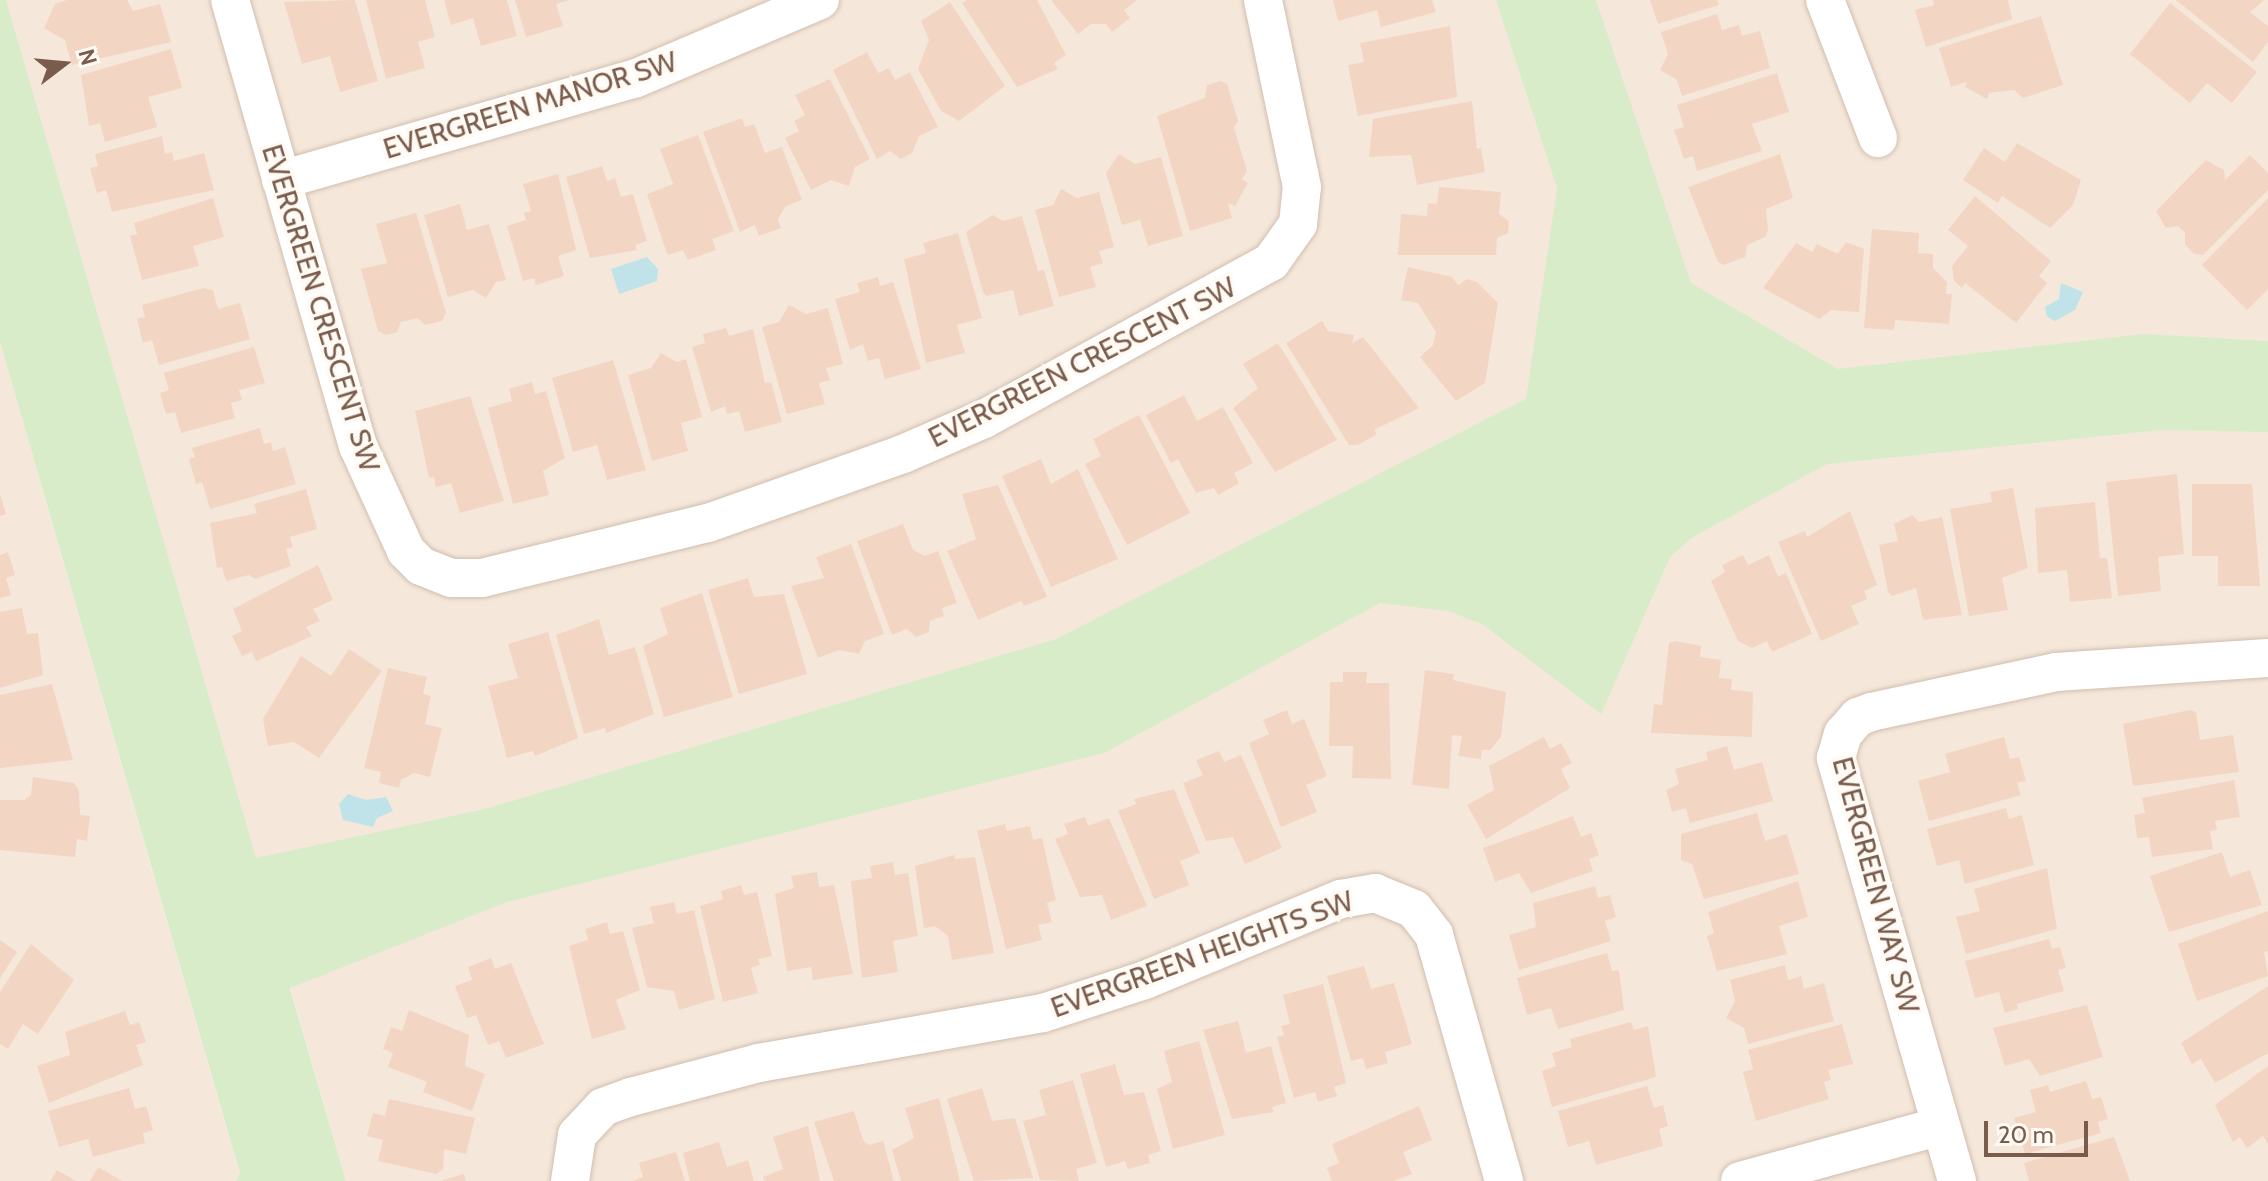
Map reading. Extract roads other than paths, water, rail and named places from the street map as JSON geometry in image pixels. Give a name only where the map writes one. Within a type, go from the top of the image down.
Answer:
[{"type":"street","name":"EVERGREEN CRESCENT SW","points":[[230,0],[358,446],[406,551],[434,572],[482,578],[708,523],[903,454],[996,413],[1271,262],[1298,224],[1302,187],[1263,0]]},
{"type":"street","name":"EVERGREEN MANOR SW","points":[[281,180],[634,79],[820,0]]},
{"type":"street","points":[[1825,0],[1878,138]]},
{"type":"street","name":"EVERGREEN WAY SW","points":[[1957,1181],[1836,758],[1843,734],[1858,717],[1871,712],[2041,674],[2268,658]]},
{"type":"street","name":"EVERGREEN HEIGHTS SW","points":[[570,1181],[570,1155],[577,1135],[603,1107],[759,1063],[1043,1013],[1145,980],[1341,899],[1375,893],[1414,909],[1434,935],[1504,1181]]},
{"type":"street","points":[[1740,1181],[1941,1126]]},
{"type":"water","points":[[647,257],[658,269],[657,281],[619,294],[611,269]]},
{"type":"water","points":[[2061,283],[2083,292],[2075,310],[2055,321],[2047,317],[2045,307],[2059,299]]},
{"type":"water","points":[[348,794],[366,800],[386,797],[393,811],[377,818],[373,827],[343,820],[339,804]]}]
